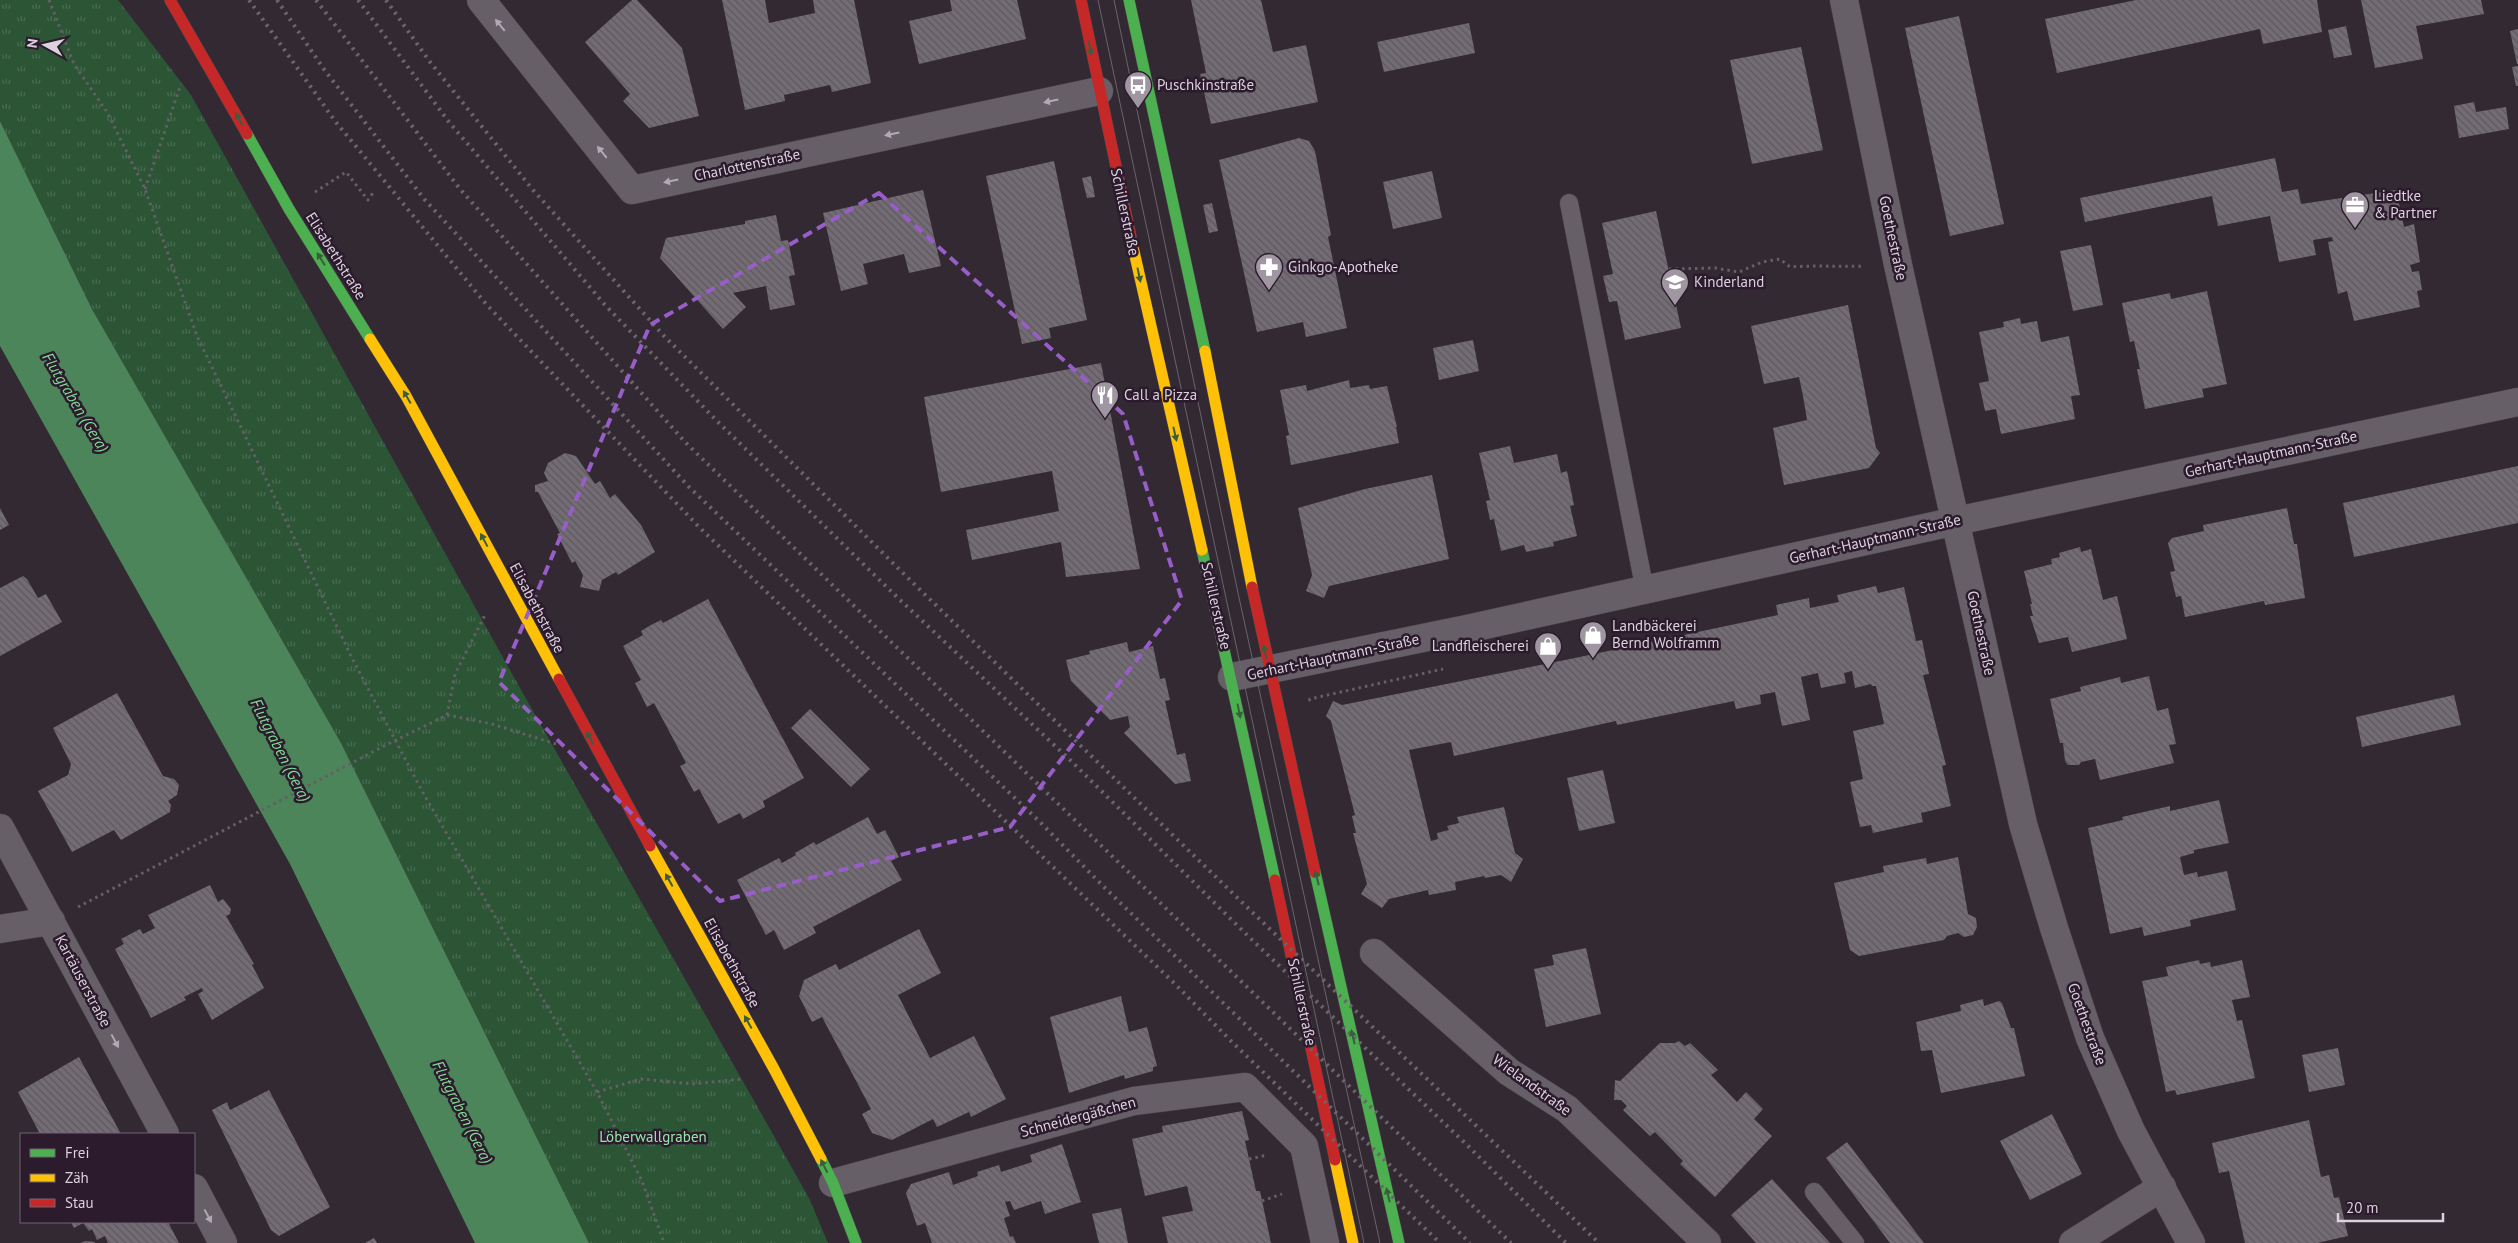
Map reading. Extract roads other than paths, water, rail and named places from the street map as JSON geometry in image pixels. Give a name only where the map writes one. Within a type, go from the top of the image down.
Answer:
[{"type":"main road","name":"Elisabethstraße","points":[[170,0],[289,209],[406,396],[588,734],[774,1069],[833,1183],[856,1243]]},
{"type":"main road","name":"Schillerstraße","points":[[1081,0],[1157,360],[1232,677],[1353,1243]]},
{"type":"main road","points":[[1129,0],[1205,349],[1269,670],[1399,1243]]},
{"type":"street","name":"Charlottenstraße","points":[[480,0],[632,190],[1099,91]]},
{"type":"street","name":"Goethestraße","points":[[1844,0],[1898,265],[2024,824],[2054,928],[2090,1038],[2131,1131],[2191,1243]]},
{"type":"street","name":"Gerhart-Hauptmann-Straße","points":[[1232,677],[1645,591],[1956,521],[2518,402]]},
{"type":"street","name":"Kartäuserstraße","points":[[0,828],[164,1133]]},
{"type":"street","points":[[0,929],[51,921]]},
{"type":"street","name":"Wielandstraße","points":[[1374,953],[1509,1072],[1567,1109],[1707,1243]]},
{"type":"street","name":"Schneidergäßchen","points":[[833,1183],[1134,1101],[1245,1087],[1304,1146],[1325,1243]]},
{"type":"street","points":[[2073,1243],[2162,1187]]},
{"type":"street","points":[[195,1190],[223,1243]]},
{"type":"lane","points":[[1568,202],[1645,591]]},
{"type":"lane","points":[[1814,1192],[1854,1243]]},
{"type":"water","name":"Flutgraben (Gera)","points":[[0,121],[92,309],[341,743],[589,1243],[475,1243],[290,864],[0,346]]},
{"type":"tram line","points":[[1098,0],[1364,1243]]},
{"type":"tram line","points":[[1114,0],[1238,593],[1380,1243]]},
{"type":"railway","points":[[249,0],[335,121],[486,304],[700,528],[1173,982],[1231,1041],[1440,1243]]},
{"type":"railway","points":[[277,0],[323,68],[425,200],[689,487],[1040,822],[1103,886],[1470,1243]]},
{"type":"railway","points":[[316,0],[460,189],[685,442],[1511,1243]]},
{"type":"railway","points":[[358,0],[449,122],[605,305],[715,419],[898,598],[1069,759],[1248,936],[1466,1144],[1566,1243]]},
{"type":"railway","points":[[386,0],[430,62],[533,190],[664,336],[910,580],[1251,911],[1599,1243]]},
{"type":"place","name":"Puschkinstraße","points":[[1138,109]]},
{"type":"place","name":"Liedtke & Partner","points":[[2355,229]]},
{"type":"place","name":"Ginkgo-Apotheke","points":[[1269,291]]},
{"type":"place","name":"Kinderland","points":[[1675,306]]},
{"type":"place","name":"Call a Pizza","points":[[1105,419]]},
{"type":"place","name":"Landbäckerei Bernd Wolframm","points":[[1593,659]]},
{"type":"place","name":"Landfleischerei","points":[[1548,670]]},
{"type":"park label","name":"Löberwallgraben","points":[[653,1137]]}]
